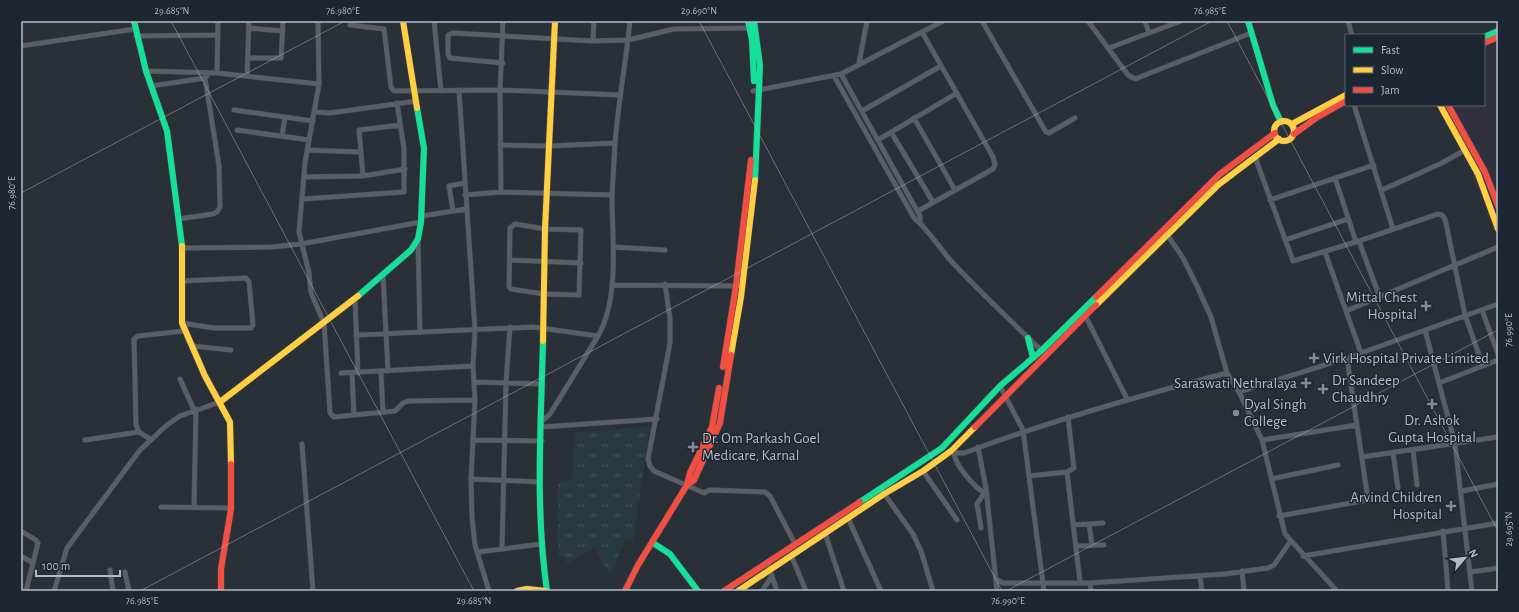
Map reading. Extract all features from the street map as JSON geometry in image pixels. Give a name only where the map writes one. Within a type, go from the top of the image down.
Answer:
[{"type":"main road","points":[[134,21],[146,71],[167,132],[182,248],[182,323],[184,331],[205,376],[230,422],[231,508],[229,527],[220,562],[221,591]]},
{"type":"main road","points":[[220,402],[355,299],[411,250],[418,239],[422,219],[424,148],[416,91],[403,21]]},
{"type":"main road","points":[[517,591],[527,589],[546,591],[541,544],[540,482],[545,228],[548,195],[555,21]]},
{"type":"main road","points":[[1248,21],[1273,106],[1281,122]]},
{"type":"main road","points":[[625,591],[638,566],[687,485],[687,477],[707,439],[714,419],[739,286],[750,180],[756,90],[752,24]]},
{"type":"main road","points":[[1485,37],[1498,31]]},
{"type":"main road","points":[[1485,43],[1498,37]]},
{"type":"main road","points":[[1292,124],[1345,96]]},
{"type":"main road","points":[[738,591],[771,574],[825,533],[952,452],[1043,353],[1166,232],[1218,185],[1279,139],[1286,140],[1316,118],[1345,102]]},
{"type":"main road","points":[[1444,106],[1478,174],[1498,229]]},
{"type":"main road","points":[[1444,106],[1485,172],[1498,206]]},
{"type":"main road","points":[[1279,139],[1275,133],[1276,125],[1286,121],[1292,124]]},
{"type":"main road","points":[[1292,124],[1294,134]]},
{"type":"main road","points":[[1166,232],[1220,174],[1275,133]]},
{"type":"main road","points":[[1028,338],[1033,358]]},
{"type":"main road","points":[[724,591],[880,487],[942,448],[1000,386],[1033,358],[1043,353]]},
{"type":"main road","points":[[902,474],[905,481]]},
{"type":"main road","points":[[857,503],[861,510]]},
{"type":"main road","points":[[652,543],[670,554],[698,591]]},
{"type":"main road","points":[[630,591],[646,554]]},
{"type":"street","points":[[217,73],[218,21]]},
{"type":"street","points":[[247,76],[249,21]]},
{"type":"street","points":[[248,58],[281,58],[283,21]]},
{"type":"street","points":[[318,21],[318,84],[315,112],[307,150],[299,232],[313,301],[324,323],[330,413],[334,417],[383,412],[396,410],[403,403],[409,401],[475,400]]},
{"type":"street","points":[[434,21],[441,91]]},
{"type":"street","points":[[501,192],[500,90],[503,63],[503,21]]},
{"type":"street","points":[[593,41],[594,21]]},
{"type":"street","points":[[542,424],[550,414],[598,336],[608,310],[612,285],[612,195],[615,143],[630,21]]},
{"type":"street","points":[[859,63],[867,21]]},
{"type":"street","points":[[756,90],[841,74],[859,63],[944,21]]},
{"type":"street","points":[[982,21],[1046,132],[1049,133],[1075,118]]},
{"type":"street","points":[[1088,21],[1128,75],[1135,79],[1252,33]]},
{"type":"street","points":[[1145,21],[1149,33]]},
{"type":"street","points":[[1109,48],[1181,21]]},
{"type":"street","points":[[1348,21],[1352,34]]},
{"type":"street","points":[[503,63],[450,58],[448,54],[448,35],[451,33],[593,41],[628,40],[674,29],[752,24]]},
{"type":"street","points":[[350,25],[384,29],[392,91],[500,90],[552,94],[620,95]]},
{"type":"street","points":[[248,28],[283,31]]},
{"type":"street","points":[[21,46],[136,32],[218,35]]},
{"type":"street","points":[[918,211],[993,169],[995,166],[993,157],[922,32]]},
{"type":"street","points":[[862,111],[941,66]]},
{"type":"street","points":[[146,71],[208,72],[318,84]]},
{"type":"street","points":[[178,219],[213,214],[217,212],[220,207],[219,166],[206,78],[208,72]]},
{"type":"street","points":[[841,74],[918,211],[920,223]]},
{"type":"street","points":[[834,76],[914,218],[920,223],[937,245],[970,282],[1043,353]]},
{"type":"street","points":[[151,86],[206,78]]},
{"type":"street","points":[[459,90],[464,183],[476,330],[473,366],[475,400],[471,479],[473,533],[489,591]]},
{"type":"street","points":[[878,140],[957,93]]},
{"type":"street","points":[[315,112],[336,112],[417,100]]},
{"type":"street","points":[[303,199],[402,193],[404,191],[405,169],[397,103]]},
{"type":"street","points":[[1354,106],[1382,190],[1393,229]]},
{"type":"street","points":[[234,110],[313,121]]},
{"type":"street","points":[[282,136],[285,117]]},
{"type":"street","points":[[914,118],[955,190]]},
{"type":"street","points":[[362,176],[359,129],[400,125]]},
{"type":"street","points":[[237,130],[309,140]]},
{"type":"street","points":[[891,132],[933,202]]},
{"type":"street","points":[[500,144],[549,146],[615,143]]},
{"type":"street","points":[[307,150],[360,152]]},
{"type":"street","points":[[1382,190],[1442,163],[1465,150]]},
{"type":"street","points":[[1255,157],[1293,261],[1358,242],[1438,214],[1442,215],[1445,219],[1465,316],[1483,366]]},
{"type":"street","points":[[1270,200],[1374,165]]},
{"type":"street","points":[[304,177],[362,176],[405,169]]},
{"type":"street","points":[[1335,178],[1348,218],[1380,298]]},
{"type":"street","points":[[453,211],[449,186],[464,183]]},
{"type":"street","points":[[465,195],[501,192],[548,195],[612,195]]},
{"type":"street","points":[[182,248],[271,247],[301,244],[466,209]]},
{"type":"street","points":[[1285,240],[1348,218]]},
{"type":"street","points":[[515,224],[545,228],[581,230],[579,295],[544,294],[511,290],[509,287],[510,260],[511,226],[515,224]]},
{"type":"street","points":[[1166,232],[1190,272],[1211,317],[1226,373],[1239,392],[1262,440],[1284,534],[1337,591]]},
{"type":"street","points":[[418,239],[420,332]]},
{"type":"street","points":[[1346,311],[1455,266],[1498,246]]},
{"type":"street","points":[[613,247],[664,250]]},
{"type":"street","points":[[1325,252],[1361,353]]},
{"type":"street","points":[[510,260],[581,263]]},
{"type":"street","points":[[383,275],[388,371]]},
{"type":"street","points":[[182,281],[246,278],[249,282],[253,326],[251,328],[219,328],[182,323]]},
{"type":"street","points":[[665,284],[670,333],[657,418],[648,459],[650,466],[654,470],[704,492],[710,490],[765,492],[770,496],[795,544]]},
{"type":"street","points":[[612,285],[665,284],[739,286]]},
{"type":"street","points":[[355,299],[358,373]]},
{"type":"street","points":[[1239,392],[1347,358],[1498,304]]},
{"type":"street","points":[[1482,310],[1498,354]]},
{"type":"street","points":[[1084,312],[1127,399]]},
{"type":"street","points":[[502,549],[506,383],[510,327]]},
{"type":"street","points":[[356,335],[476,330],[510,327],[544,328],[598,336]]},
{"type":"street","points":[[1425,330],[1455,444],[1462,491],[1472,591]]},
{"type":"street","points":[[150,439],[139,432],[136,425],[134,339],[138,336],[184,331]]},
{"type":"street","points":[[192,346],[231,350]]},
{"type":"street","points":[[1279,516],[1366,502],[1368,498],[1347,358]]},
{"type":"street","points":[[1439,383],[1498,360]]},
{"type":"street","points":[[341,373],[473,366]]},
{"type":"street","points":[[381,372],[383,412]]},
{"type":"street","points":[[352,373],[354,415]]},
{"type":"street","points":[[952,452],[961,453],[1023,430],[1127,399],[1226,373]]},
{"type":"street","points":[[180,379],[195,410],[194,507]]},
{"type":"street","points":[[474,382],[543,384]]},
{"type":"street","points":[[1000,386],[1023,430],[1044,591]]},
{"type":"street","points":[[54,591],[67,548],[125,468],[150,439],[174,420],[195,410],[220,402]]},
{"type":"street","points":[[1029,476],[1067,472],[1072,470],[1075,466],[1068,417]]},
{"type":"street","points":[[542,424],[657,418]]},
{"type":"street","points":[[1262,440],[1357,425]]},
{"type":"street","points":[[85,440],[139,432]]},
{"type":"street","points":[[1362,457],[1498,437]]},
{"type":"street","points":[[473,440],[542,441]]},
{"type":"street","points":[[302,444],[313,591]]},
{"type":"street","points":[[978,447],[997,591]]},
{"type":"street","points":[[1413,450],[1417,485]]},
{"type":"street","points":[[952,452],[976,488],[985,494]]},
{"type":"street","points":[[1393,453],[1398,488]]},
{"type":"street","points":[[1271,479],[1338,465]]},
{"type":"street","points":[[923,471],[958,520]]},
{"type":"street","points":[[1067,472],[1080,582]]},
{"type":"street","points":[[471,479],[540,482]]},
{"type":"street","points":[[1462,491],[1498,484]]},
{"type":"street","points":[[880,487],[913,534],[921,550],[934,591]]},
{"type":"street","points":[[981,528],[977,504],[985,494]]},
{"type":"street","points":[[161,507],[231,508]]},
{"type":"street","points":[[848,518],[881,591]]},
{"type":"street","points":[[1074,525],[1103,523]]},
{"type":"street","points":[[1303,556],[1466,527],[1498,523]]},
{"type":"street","points":[[1089,524],[1092,545]]},
{"type":"street","points":[[21,531],[38,542],[25,591],[21,589]]},
{"type":"street","points":[[1443,532],[1448,590]]},
{"type":"street","points":[[825,533],[844,591]]},
{"type":"street","points":[[996,579],[1003,583],[1090,583],[1242,572],[1274,565],[1290,542]]},
{"type":"street","points":[[478,552],[541,544]]},
{"type":"street","points":[[1076,546],[1104,545]]},
{"type":"street","points":[[21,556],[33,563]]},
{"type":"street","points":[[792,557],[806,591]]},
{"type":"street","points":[[768,562],[777,591]]},
{"type":"street","points":[[1470,572],[1498,568]]},
{"type":"street","points":[[110,570],[113,591]]},
{"type":"street","points":[[125,572],[129,591]]},
{"type":"street","points":[[1242,572],[1244,591]]},
{"type":"street","points":[[762,591],[771,574]]},
{"type":"street","points":[[1200,576],[1202,591]]},
{"type":"street","points":[[1090,583],[1091,591]]},
{"type":"shaded area","points":[[1498,42],[1498,241],[1445,106],[1485,106],[1485,47]]},
{"type":"shaded area","name":"Dr Sandeep Chaudhry","points":[[1327,375],[1332,399],[1320,401],[1313,378]]},
{"type":"green space","points":[[650,426],[633,540],[626,540],[610,575],[594,548],[567,564],[565,556],[558,557],[558,483],[572,479],[575,433]]},
{"type":"traffic: fast","points":[[134,21],[146,71],[167,131],[182,246]]},
{"type":"traffic: fast","points":[[748,21],[752,40],[754,81]]},
{"type":"traffic: fast","points":[[754,21],[760,66],[755,180]]},
{"type":"traffic: fast","points":[[1248,21],[1273,105],[1281,122]]},
{"type":"traffic: fast","points":[[1485,37],[1498,31]]},
{"type":"traffic: fast","points":[[358,296],[411,250],[418,239],[421,222],[424,148],[417,108]]},
{"type":"traffic: fast","points":[[860,502],[942,448],[1000,386],[1041,351],[1096,297]]},
{"type":"traffic: fast","points":[[1028,338],[1033,358]]},
{"type":"traffic: fast","points":[[543,341],[540,435],[540,498],[543,560],[547,591]]},
{"type":"traffic: fast","points":[[653,543],[670,554],[698,591]]},
{"type":"traffic: slow","points":[[403,21],[417,108]]},
{"type":"traffic: slow","points":[[543,341],[545,229],[555,21]]},
{"type":"traffic: slow","points":[[1292,124],[1345,96]]},
{"type":"traffic: slow","points":[[1441,106],[1478,174],[1498,229]]},
{"type":"traffic: slow","points":[[1284,121],[1291,124],[1294,131],[1291,138],[1284,141],[1277,138],[1274,131],[1277,124],[1284,121]]},
{"type":"traffic: slow","points":[[1096,305],[1218,185],[1279,139]]},
{"type":"traffic: slow","points":[[731,355],[741,297],[755,180]]},
{"type":"traffic: slow","points":[[182,246],[182,323],[205,376],[230,422],[231,464]]},
{"type":"traffic: slow","points":[[220,402],[358,296]]},
{"type":"traffic: slow","points":[[738,591],[884,494],[923,471],[951,451],[975,427]]},
{"type":"traffic: slow","points":[[517,591],[527,589],[546,591]]},
{"type":"traffic: jam","points":[[1485,43],[1498,37]]},
{"type":"traffic: jam","points":[[1294,134],[1316,118],[1345,102]]},
{"type":"traffic: jam","points":[[1449,106],[1485,172],[1498,206]]},
{"type":"traffic: jam","points":[[1096,297],[1220,174],[1275,133]]},
{"type":"traffic: jam","points":[[723,367],[736,286],[751,160]]},
{"type":"traffic: jam","points":[[975,427],[1096,305]]},
{"type":"traffic: jam","points":[[625,591],[638,565],[687,485],[694,480],[720,423],[731,355]]},
{"type":"traffic: jam","points":[[687,485],[690,473],[712,427],[719,388]]},
{"type":"traffic: jam","points":[[221,591],[221,569],[231,509],[231,464]]},
{"type":"traffic: jam","points":[[724,591],[860,502]]},
{"type":"place","name":"Mittal Chest Hospital","points":[[1426,306]]},
{"type":"place","name":"Virk Hospital Private Limited","points":[[1314,358]]},
{"type":"place","name":"Saraswati Nethralaya","points":[[1306,383]]},
{"type":"place","name":"Dr Sandeep Chaudhry","points":[[1323,389]]},
{"type":"place","name":"Dr. Ashok Gupta Hospital","points":[[1432,404]]},
{"type":"place","name":"Dyal Singh College","points":[[1236,413]]},
{"type":"place","name":"Dr. Om Parkash Goel Medicare, Karnal","points":[[693,447]]},
{"type":"place","name":"Arvind Children Hospital","points":[[1451,506]]}]
